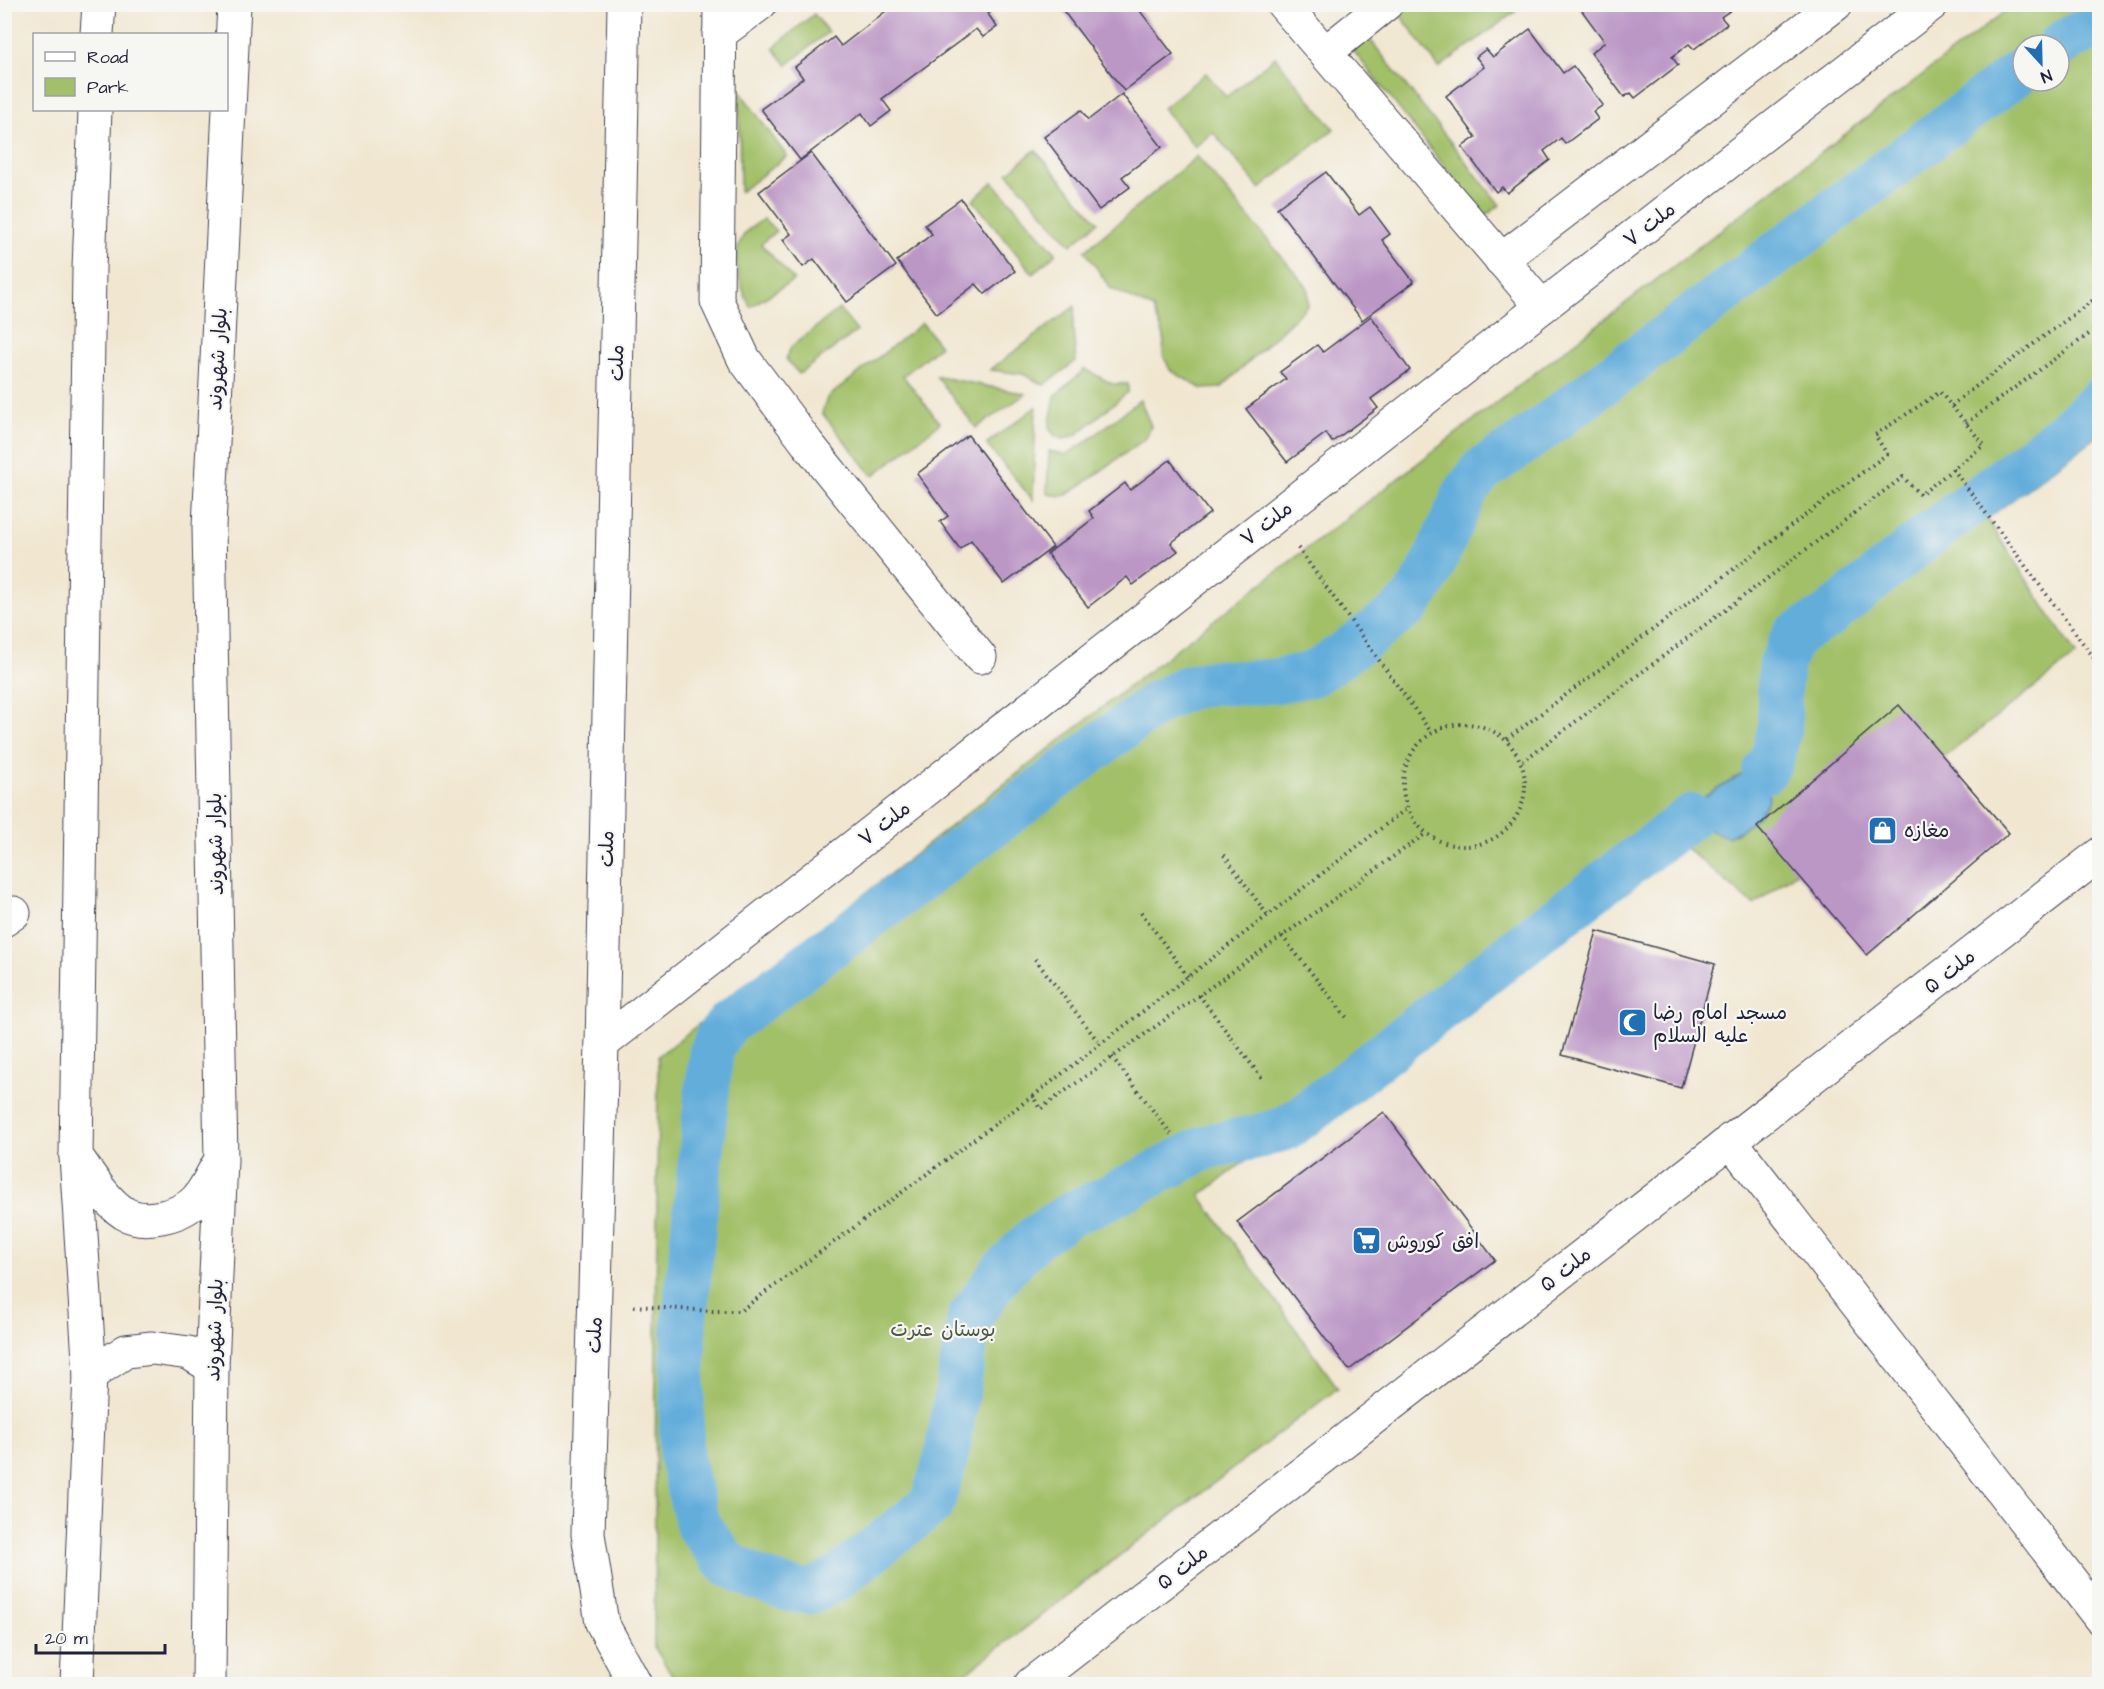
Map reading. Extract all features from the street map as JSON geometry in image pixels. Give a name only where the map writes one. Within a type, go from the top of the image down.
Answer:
[{"type":"street","points":[[98,33],[99,4]]},
{"type":"street","name":"بلوار شهروند","points":[[209,1684],[212,1367],[221,1160],[209,527],[234,4]]},
{"type":"street","name":"ملت","points":[[624,4],[602,1044],[588,1534],[602,1623],[635,1684]]},
{"type":"street","points":[[760,4],[719,19],[717,301],[744,360],[807,443],[980,657]]},
{"type":"street","points":[[1283,4],[1542,307]]},
{"type":"street","points":[[1325,53],[1386,4]]},
{"type":"street","points":[[1501,260],[1836,4]]},
{"type":"street","name":"ملت ۷","points":[[602,1044],[1932,4]]},
{"type":"street","points":[[77,1684],[90,1375],[76,1156],[89,293],[95,111]]},
{"type":"street","name":"ملت ۵","points":[[1031,1684],[2100,854]]},
{"type":"street","points":[[1730,1140],[2100,1618]]},
{"type":"street","points":[[76,1156],[106,1196],[125,1214],[152,1219],[176,1214],[197,1199],[221,1160]]},
{"type":"street","points":[[90,1375],[126,1351],[152,1348],[189,1353],[212,1367]]},
{"type":"path","points":[[1952,406],[2100,295]]},
{"type":"path","points":[[1966,423],[2100,326]]},
{"type":"path","points":[[1507,739],[1887,454],[1875,435],[1940,392],[1984,445],[1920,495],[1903,477],[1523,761]]},
{"type":"path","points":[[1953,469],[2100,666]]},
{"type":"path","points":[[1275,516],[1431,732]]},
{"type":"path","points":[[1456,723],[1483,725],[1507,739],[1523,761],[1526,802],[1502,836],[1463,849],[1425,834],[1406,809],[1402,781],[1410,753],[1431,732],[1456,723]]},
{"type":"path","points":[[671,1309],[740,1311],[1033,1096],[1406,809]]},
{"type":"path","points":[[1033,1096],[1040,1109],[1425,834]]},
{"type":"path","points":[[1224,855],[1268,916]]},
{"type":"path","points":[[1141,912],[1188,976]]},
{"type":"path","points":[[1282,936],[1347,1018]]},
{"type":"path","points":[[1035,959],[1100,1044]]},
{"type":"path","points":[[1199,995],[1264,1081]]},
{"type":"path","points":[[1112,1057],[1171,1134]]},
{"type":"green space","points":[[1393,5],[1511,5],[1516,11],[1439,68]]},
{"type":"green space","name":"بوستان عترت","points":[[2013,5],[2099,5],[2099,435],[1987,519],[2076,655],[1754,905],[1669,834],[1200,1196],[1338,1388],[952,1684],[678,1684],[654,1647],[658,1056],[1179,647]]},
{"type":"green space","points":[[814,14],[828,32],[787,65],[773,48]]},
{"type":"green space","points":[[1368,37],[1500,205],[1484,217],[1352,49]]},
{"type":"green space","points":[[1275,57],[1334,129],[1260,189],[1213,132],[1195,147],[1163,108],[1206,73],[1226,97]]},
{"type":"green space","points":[[739,90],[787,156],[740,192]]},
{"type":"green space","points":[[1035,150],[1098,222],[1071,245],[1008,173]]},
{"type":"green space","points":[[1197,156],[1308,288],[1308,305],[1221,388],[1202,389],[1170,370],[1163,354],[1164,336],[1153,309],[1110,288],[1085,251]]},
{"type":"green space","points":[[993,182],[1056,253],[1033,274],[973,200]]},
{"type":"green space","points":[[764,219],[776,231],[761,244],[794,280],[750,307],[739,278],[738,248],[748,230]]},
{"type":"green space","points":[[1075,306],[1073,328],[1076,361],[1044,385],[1023,374],[990,370]]},
{"type":"green space","points":[[839,309],[857,331],[799,374],[786,359],[791,347]]},
{"type":"green space","points":[[922,323],[940,346],[903,376],[940,423],[873,476],[822,413],[827,398]]},
{"type":"green space","points":[[1085,369],[1112,384],[1128,384],[1128,392],[1076,435],[1063,439],[1055,436],[1049,427],[1055,396]]},
{"type":"green space","points":[[936,376],[1026,394],[976,428]]},
{"type":"green space","points":[[1140,400],[1151,426],[1146,438],[1076,489],[1063,496],[1047,494],[1049,451],[1066,455]]},
{"type":"green space","points":[[1036,407],[1033,500],[986,444]]},
{"type":"water","points":[[1758,765],[1766,777],[1769,788],[1764,808],[1757,817],[1728,837],[1709,830],[1695,819],[1687,807]]},
{"type":"building","points":[[895,4],[1002,4],[988,14],[997,27],[983,37],[976,29],[882,99],[891,111],[871,126],[862,113],[800,160],[761,109],[803,78],[795,67],[834,37],[841,46]]},
{"type":"building","points":[[1058,4],[1149,4],[1140,11],[1173,54],[1124,91]]},
{"type":"building","points":[[1577,4],[1727,4],[1731,10],[1721,17],[1727,24],[1694,49],[1689,44],[1672,57],[1678,65],[1635,98],[1631,93],[1624,97],[1591,53],[1605,42]]},
{"type":"building","points":[[1530,29],[1563,73],[1573,66],[1603,105],[1593,112],[1598,119],[1565,144],[1561,138],[1544,151],[1550,160],[1507,193],[1502,187],[1496,192],[1462,147],[1476,137],[1446,96],[1484,67],[1476,57],[1486,49],[1493,57]]},
{"type":"building","points":[[1122,94],[1162,147],[1122,177],[1130,187],[1099,210],[1044,137],[1081,110],[1088,120]]},
{"type":"building","points":[[811,153],[896,266],[847,302],[814,259],[803,267],[783,240],[791,234],[759,192]]},
{"type":"building","points":[[1326,172],[1359,215],[1370,207],[1390,234],[1382,240],[1414,282],[1362,320],[1277,208]]},
{"type":"building","points":[[961,199],[1015,271],[985,294],[976,284],[937,314],[897,261],[932,234],[925,225]]},
{"type":"building","points":[[1371,316],[1410,370],[1371,399],[1378,408],[1332,442],[1326,433],[1287,462],[1246,409],[1286,379],[1280,372],[1317,345],[1323,352]]},
{"type":"building","points":[[968,435],[1053,547],[1004,584],[971,540],[960,549],[940,522],[948,516],[917,474]]},
{"type":"building","points":[[1170,460],[1210,513],[1171,543],[1178,551],[1133,585],[1127,577],[1088,607],[1047,554],[1094,518],[1089,511],[1125,483],[1130,490]]},
{"type":"building","name":"مغازه","points":[[1899,705],[2009,833],[1867,955],[1757,827]]},
{"type":"building","points":[[1597,931],[1715,964],[1681,1088],[1562,1055]]},
{"type":"building","name":"افق کوروش","points":[[1384,1112],[1495,1260],[1349,1370],[1237,1222]]},
{"type":"waterway","points":[[2071,38],[2100,25]]},
{"type":"waterway","points":[[1692,816],[1286,1128],[1206,1147],[1069,1215],[1036,1237],[1003,1270],[970,1317],[946,1458],[932,1504],[836,1579],[812,1592],[787,1589],[756,1578],[727,1563],[698,1526],[681,1456],[684,1324],[711,1053],[718,1036],[730,1022],[1156,703],[1186,688],[1212,682],[1275,681],[1313,674],[1339,657],[1409,605],[1428,576],[1465,493],[1482,470],[1519,446],[2011,78]]},
{"type":"waterway","points":[[1764,772],[1772,759],[1780,728],[1781,665],[1793,636],[1828,616],[1925,538],[2067,431],[2100,400]]},
{"type":"place","name":"مغازه","points":[[1883,830]]},
{"type":"place","name":"مسجد امام رضا علیه السلام","points":[[1632,1023]]},
{"type":"place","name":"افق کوروش","points":[[1366,1241]]}]
